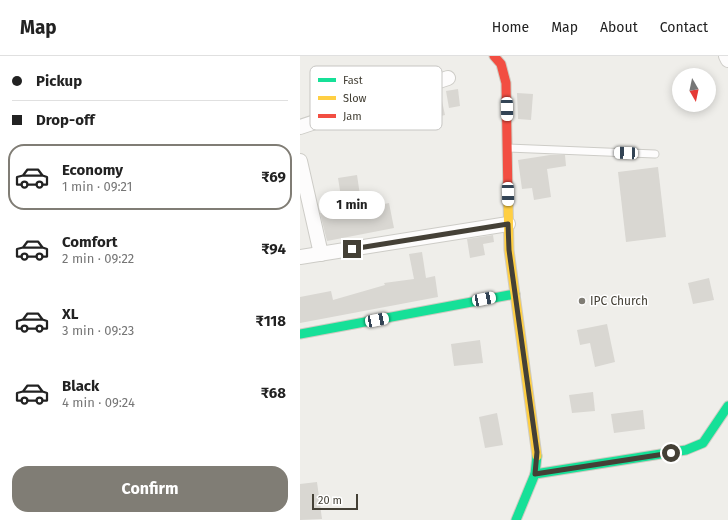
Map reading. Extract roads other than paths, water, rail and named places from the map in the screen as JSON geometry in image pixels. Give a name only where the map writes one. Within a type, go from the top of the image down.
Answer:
[{"type":"street","points":[[494,56],[501,64],[506,83],[509,250],[537,452],[535,474],[516,520]]},
{"type":"street","points":[[726,56],[728,60]]},
{"type":"street","points":[[442,80],[448,78]]},
{"type":"street","points":[[300,127],[310,124]]},
{"type":"street","points":[[300,161],[321,254]]},
{"type":"street","points":[[300,257],[508,224]]},
{"type":"street","points":[[300,334],[515,294]]},
{"type":"street","points":[[535,474],[686,450],[703,443],[728,406]]},
{"type":"lane","points":[[507,148],[655,154]]},
{"type":"place","name":"IPC Church","points":[[582,301]]}]
